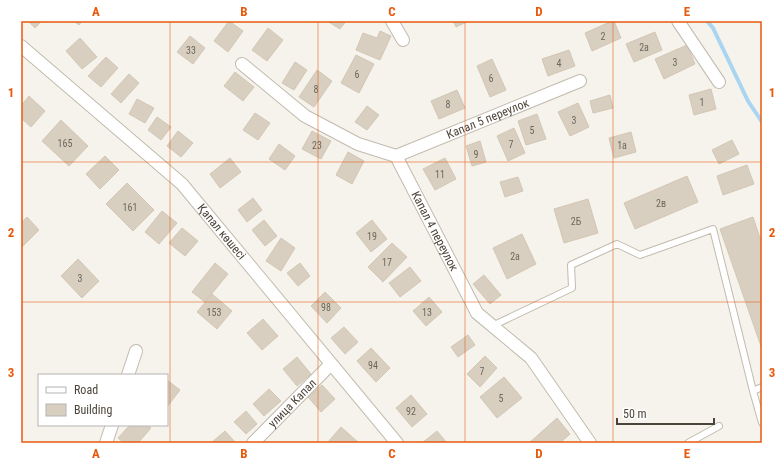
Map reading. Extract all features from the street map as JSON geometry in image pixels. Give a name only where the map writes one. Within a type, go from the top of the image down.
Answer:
[{"type":"street","points":[[392,21],[403,40]]},
{"type":"street","points":[[678,21],[719,82]]},
{"type":"street","name":"Қапал көшесі","points":[[21,46],[182,184],[397,443]]},
{"type":"street","points":[[242,64],[305,116],[358,144],[396,156]]},
{"type":"street","name":"Капал 5 переулок","points":[[396,156],[580,81]]},
{"type":"street","name":"Капал 4 переулок","points":[[396,156],[477,313],[531,358],[590,443]]},
{"type":"street","points":[[128,374],[136,351]]},
{"type":"street","name":"улица Капал","points":[[253,443],[331,364]]},
{"type":"street","points":[[106,443],[112,426]]},
{"type":"lane","points":[[492,326],[572,288],[571,265],[617,244],[640,255],[713,229],[762,423]]},
{"type":"lane","points":[[753,391],[762,387]]},
{"type":"lane","points":[[688,443],[719,426]]},
{"type":"building","points":[[28,21],[42,21],[35,28]]},
{"type":"building","points":[[74,21],[82,21],[79,25]]},
{"type":"building","points":[[229,21],[243,31],[228,52],[214,41]]},
{"type":"building","points":[[327,21],[346,21],[340,29]]},
{"type":"building","points":[[453,21],[469,21],[456,27]]},
{"type":"building","points":[[614,21],[621,38],[592,51],[585,33]]},
{"type":"building","points":[[268,28],[283,40],[267,61],[252,50]]},
{"type":"building","points":[[380,31],[391,36],[380,60],[356,50],[363,33],[377,38]]},
{"type":"building","points":[[655,32],[662,50],[634,62],[626,44]]},
{"type":"building","points":[[190,36],[205,48],[193,64],[177,52]]},
{"type":"building","points":[[80,38],[97,57],[82,69],[66,51]]},
{"type":"building","points":[[687,45],[695,64],[664,79],[655,59]]},
{"type":"building","points":[[569,50],[575,66],[548,76],[542,59]]},
{"type":"building","points":[[356,55],[374,64],[359,93],[341,83]]},
{"type":"building","points":[[106,57],[118,68],[101,87],[88,76]]},
{"type":"building","points":[[492,59],[506,90],[490,97],[477,66]]},
{"type":"building","points":[[295,62],[307,70],[294,90],[282,83]]},
{"type":"building","points":[[317,70],[332,81],[314,107],[299,97]]},
{"type":"building","points":[[235,72],[254,87],[243,101],[224,86]]},
{"type":"building","points":[[129,74],[139,83],[121,103],[111,94]]},
{"type":"building","points":[[711,89],[716,109],[694,115],[689,95]]},
{"type":"building","points":[[457,90],[465,108],[439,119],[431,101]]},
{"type":"building","points":[[610,95],[613,108],[593,113],[590,101]]},
{"type":"building","points":[[29,96],[45,111],[31,127],[21,118],[21,106]]},
{"type":"building","points":[[137,99],[154,108],[145,123],[129,114]]},
{"type":"building","points":[[578,103],[589,127],[570,136],[558,112]]},
{"type":"building","points":[[367,106],[379,115],[367,130],[355,122]]},
{"type":"building","points":[[255,113],[270,123],[258,140],[243,130]]},
{"type":"building","points":[[537,114],[546,139],[526,145],[518,121]]},
{"type":"building","points":[[157,117],[171,127],[161,140],[148,130]]},
{"type":"building","points":[[61,120],[88,146],[69,166],[42,141]]},
{"type":"building","points":[[514,128],[525,153],[508,161],[497,136]]},
{"type":"building","points":[[178,131],[193,143],[181,157],[167,146]]},
{"type":"building","points":[[312,131],[331,141],[321,159],[302,149]]},
{"type":"building","points":[[631,132],[636,152],[614,158],[609,138]]},
{"type":"building","points":[[732,140],[739,154],[719,164],[712,150]]},
{"type":"building","points":[[480,141],[486,162],[472,166],[466,146]]},
{"type":"building","points":[[279,144],[295,156],[285,170],[269,159]]},
{"type":"building","points":[[348,152],[364,161],[352,184],[336,175]]},
{"type":"building","points":[[105,156],[119,170],[100,189],[86,174]]},
{"type":"building","points":[[230,158],[241,172],[220,188],[210,174]]},
{"type":"building","points":[[445,158],[456,179],[435,190],[423,169]]},
{"type":"building","points":[[747,165],[754,184],[723,195],[717,176]]},
{"type":"building","points":[[687,176],[698,202],[635,229],[624,203]]},
{"type":"building","points":[[518,177],[523,191],[505,197],[500,182]]},
{"type":"building","points":[[127,183],[154,210],[133,231],[106,204]]},
{"type":"building","points":[[253,198],[262,210],[247,222],[238,210]]},
{"type":"building","points":[[588,199],[598,233],[564,243],[554,209]]},
{"type":"building","points":[[162,211],[177,223],[159,244],[145,232]]},
{"type":"building","points":[[27,217],[39,230],[21,248],[21,223]]},
{"type":"building","points":[[753,217],[762,244],[762,349],[720,229]]},
{"type":"building","points":[[264,220],[277,236],[265,246],[252,230]]},
{"type":"building","points":[[372,220],[387,239],[371,252],[356,233]]},
{"type":"building","points":[[182,228],[198,241],[185,256],[169,243]]},
{"type":"building","points":[[522,234],[536,264],[507,279],[493,248]]},
{"type":"building","points":[[281,238],[295,248],[281,271],[266,261]]},
{"type":"building","points":[[392,243],[407,257],[383,282],[368,267]]},
{"type":"building","points":[[78,259],[99,281],[82,298],[61,276]]},
{"type":"building","points":[[215,263],[228,274],[205,302],[192,292]]},
{"type":"building","points":[[300,263],[310,276],[298,286],[287,273]]},
{"type":"building","points":[[410,267],[421,281],[400,297],[389,283]]},
{"type":"building","points":[[484,275],[501,295],[490,304],[473,284]]},
{"type":"building","points":[[325,292],[341,308],[327,323],[311,306]]},
{"type":"building","points":[[212,294],[232,311],[217,329],[197,312]]},
{"type":"building","points":[[429,297],[442,312],[426,326],[413,311]]},
{"type":"building","points":[[263,319],[278,336],[262,350],[247,333]]},
{"type":"building","points":[[344,327],[358,342],[345,354],[331,338]]},
{"type":"building","points":[[468,335],[475,345],[458,357],[451,347]]},
{"type":"building","points":[[371,348],[390,368],[376,382],[357,361]]},
{"type":"building","points":[[485,356],[497,368],[480,387],[467,374]]},
{"type":"building","points":[[297,357],[311,374],[297,386],[283,369]]},
{"type":"building","points":[[504,377],[522,398],[497,418],[480,397]]},
{"type":"building","points":[[168,381],[180,390],[168,406]]},
{"type":"building","points":[[322,385],[335,399],[321,412],[308,397]]},
{"type":"building","points":[[269,389],[281,401],[264,416],[253,404]]},
{"type":"building","points":[[411,395],[427,414],[412,427],[396,408]]},
{"type":"building","points":[[246,411],[257,424],[246,434],[234,422]]},
{"type":"building","points":[[557,418],[570,434],[560,443],[529,443]]},
{"type":"building","points":[[129,426],[148,426],[151,428],[138,443],[124,443],[118,438]]},
{"type":"building","points":[[341,427],[359,443],[329,443],[328,442]]},
{"type":"building","points":[[225,431],[236,443],[211,443]]},
{"type":"building","points":[[437,431],[447,443],[422,443]]},
{"type":"waterway","points":[[707,21],[713,28],[748,101],[762,122]]}]
